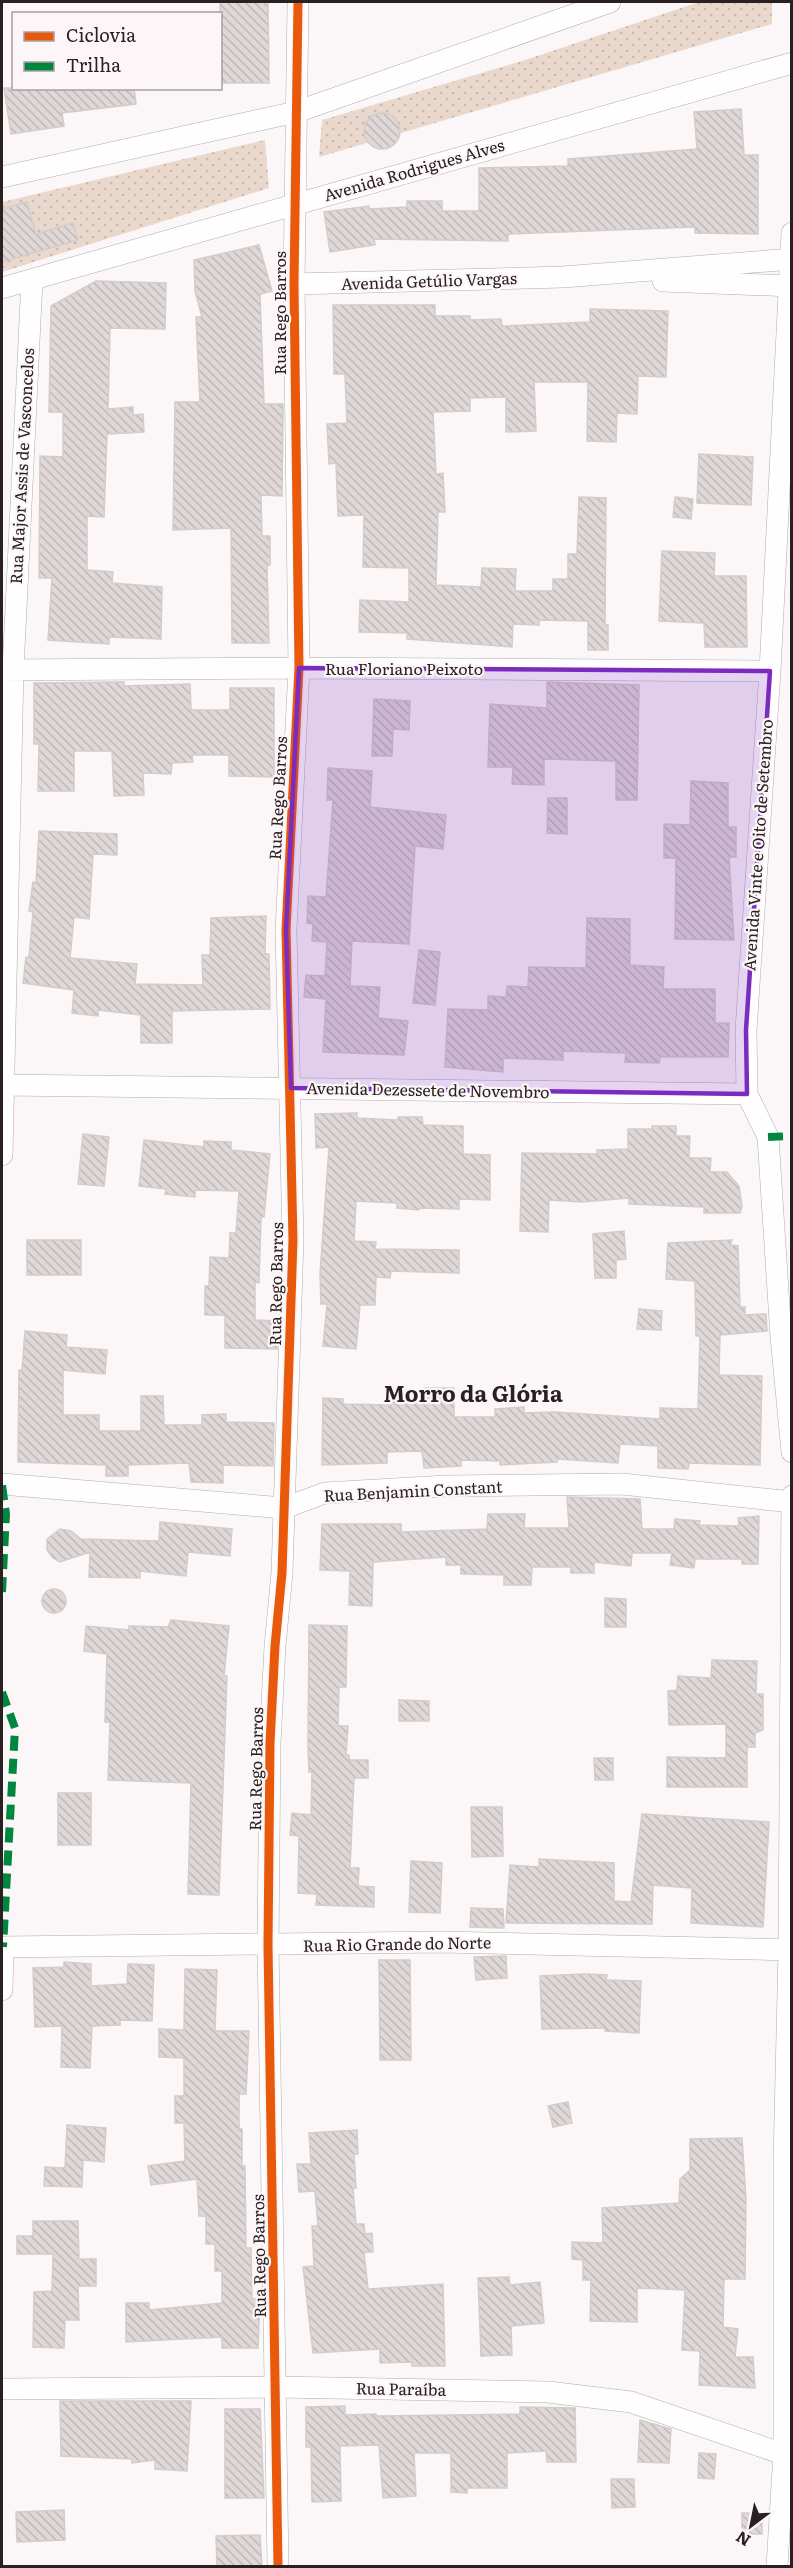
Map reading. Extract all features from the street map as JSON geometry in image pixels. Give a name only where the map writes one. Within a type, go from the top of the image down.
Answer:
[{"type":"street","name":"Rua Rego Barros","points":[[278,2566],[268,1945],[270,1743],[284,1508],[293,1240],[286,930],[299,668],[294,284],[298,2]]},
{"type":"street","points":[[2,177],[296,112],[610,2]]},
{"type":"street","name":"Avenida Rodrigues Alves","points":[[2,288],[792,63]]},
{"type":"street","name":"Avenida Vinte e Oito de Setembro","points":[[792,233],[770,671],[746,1030],[747,1094],[768,1137],[781,1337],[792,1452]]},
{"type":"street","name":"Avenida Getúlio Vargas","points":[[294,284],[563,277],[791,259]]},
{"type":"street","name":"Avenida Getúlio Vargas","points":[[563,277],[790,286]]},
{"type":"street","name":"Rua Major Assis de Vasconcelos","points":[[2,1155],[7,670],[32,280]]},
{"type":"street","name":"Rua Floriano Peixoto","points":[[7,670],[299,668],[770,671]]},
{"type":"street","name":"Avenida Dezessete de Novembro","points":[[2,1085],[747,1094]]},
{"type":"street","points":[[2,1465],[2,1484]]},
{"type":"street","name":"Rua Benjamin Constant","points":[[2,1484],[284,1508],[325,1493],[528,1485],[622,1484],[791,1500]]},
{"type":"street","points":[[777,2566],[788,2455],[791,1500]]},
{"type":"street","name":"Rua Rio Grande do Norte","points":[[3,1947],[441,1942],[790,1950]]},
{"type":"street","points":[[2,1990],[3,1947]]},
{"type":"street","name":"Rua Paraíba","points":[[2,2389],[276,2387],[548,2392],[631,2402],[788,2455]]},
{"type":"highlighted area","points":[[299,668],[770,671],[746,1030],[747,1094],[291,1088],[286,930]]},
{"type":"shaded area","points":[[699,2],[772,2],[772,24],[319,157],[322,120],[525,60]]},
{"type":"shaded area","points":[[265,140],[269,188],[2,272],[2,202]]},
{"type":"building","points":[[220,2],[268,2],[269,83],[222,83],[222,12],[220,12]]},
{"type":"building","points":[[4,88],[12,88],[12,90],[134,90],[136,104],[62,113],[64,126],[11,134]]},
{"type":"building","points":[[741,109],[744,155],[758,155],[758,234],[695,233],[695,227],[508,234],[508,241],[374,239],[375,245],[330,252],[324,212],[369,206],[369,209],[407,207],[407,201],[442,201],[442,211],[479,211],[479,168],[568,166],[568,159],[697,149],[694,112]]},
{"type":"building","points":[[382,113],[394,119],[400,131],[394,143],[382,149],[370,143],[364,131],[370,119]]},
{"type":"building","points":[[27,202],[36,234],[73,223],[78,240],[2,262],[2,209]]},
{"type":"building","points":[[259,245],[272,291],[260,294],[264,404],[283,404],[282,496],[261,495],[262,536],[270,536],[270,565],[267,565],[269,643],[232,643],[231,528],[173,530],[175,402],[200,402],[196,317],[202,317],[195,291],[194,260]]},
{"type":"building","points":[[96,281],[166,283],[165,329],[110,328],[108,409],[133,407],[133,415],[143,414],[144,432],[107,434],[104,517],[87,516],[87,570],[113,572],[112,583],[162,587],[161,639],[109,637],[109,644],[48,640],[52,578],[39,578],[40,456],[63,457],[63,412],[49,412],[51,306]]},
{"type":"building","points":[[333,305],[435,305],[435,316],[470,316],[470,320],[501,319],[502,326],[590,322],[590,309],[668,311],[666,377],[638,376],[637,414],[617,413],[616,442],[587,441],[588,382],[534,382],[536,431],[506,432],[506,397],[470,398],[470,411],[433,412],[436,474],[443,473],[445,512],[438,512],[436,585],[481,587],[482,568],[516,569],[515,591],[553,591],[553,579],[568,579],[568,554],[577,554],[579,497],[606,498],[605,625],[608,625],[608,650],[588,650],[588,621],[539,620],[539,625],[513,624],[512,647],[407,639],[407,633],[359,632],[360,600],[409,602],[409,568],[363,567],[364,515],[338,516],[336,463],[329,464],[327,424],[347,423],[345,374],[334,374]]},
{"type":"building","points":[[699,454],[753,457],[751,505],[697,503]]},
{"type":"building","points":[[675,497],[693,499],[691,519],[673,517]]},
{"type":"building","points":[[662,551],[715,553],[714,576],[746,576],[747,647],[705,647],[704,623],[659,621]]},
{"type":"building","points":[[124,682],[124,686],[190,684],[191,710],[230,710],[230,688],[274,688],[274,777],[229,776],[229,755],[192,755],[193,762],[172,763],[171,774],[143,773],[144,795],[114,796],[112,751],[74,751],[74,791],[38,791],[39,744],[34,744],[34,683]]},
{"type":"building","points":[[547,682],[639,685],[637,800],[616,800],[616,761],[544,759],[544,785],[512,784],[513,767],[488,767],[490,704],[547,708]]},
{"type":"building","points":[[374,699],[410,701],[409,730],[393,729],[392,756],[372,756]]},
{"type":"building","points":[[328,768],[372,771],[370,807],[446,815],[443,849],[415,846],[409,944],[352,941],[350,986],[380,987],[378,1018],[408,1021],[404,1055],[323,1052],[326,999],[304,997],[306,975],[325,976],[327,942],[312,941],[313,924],[307,923],[308,896],[326,897],[333,800],[327,800]]},
{"type":"building","points":[[691,781],[728,783],[728,827],[736,827],[736,857],[729,857],[734,940],[675,939],[676,858],[664,858],[664,824],[690,825]]},
{"type":"building","points":[[548,798],[567,798],[567,834],[547,833]]},
{"type":"building","points":[[39,831],[117,834],[117,855],[93,854],[89,919],[74,917],[70,958],[137,964],[135,984],[203,985],[202,955],[210,955],[211,918],[266,916],[265,954],[269,954],[270,1009],[172,1011],[172,1043],[141,1043],[141,1015],[98,1010],[98,1016],[72,1013],[74,990],[23,983],[26,957],[29,957],[33,912],[29,911],[33,882],[36,883]]},
{"type":"building","points":[[587,918],[630,919],[630,965],[664,967],[663,989],[715,989],[715,1023],[729,1023],[728,1057],[660,1057],[659,1063],[625,1062],[626,1053],[563,1051],[563,1060],[503,1058],[503,1072],[445,1067],[448,1009],[488,1010],[488,996],[506,997],[507,986],[528,987],[529,967],[586,968]]},
{"type":"building","points":[[419,950],[440,952],[435,1005],[413,1003]]},
{"type":"building","points":[[357,1113],[357,1118],[398,1120],[398,1117],[422,1117],[423,1125],[463,1126],[463,1154],[490,1155],[490,1200],[459,1199],[459,1209],[419,1208],[419,1210],[397,1208],[397,1203],[356,1201],[354,1241],[376,1242],[375,1249],[459,1250],[459,1273],[391,1271],[390,1278],[376,1277],[375,1305],[360,1305],[356,1349],[323,1346],[327,1304],[321,1304],[320,1274],[329,1147],[316,1148],[315,1114]]},
{"type":"building","points":[[652,1126],[676,1126],[676,1136],[690,1136],[689,1158],[711,1158],[710,1172],[727,1172],[739,1186],[742,1206],[740,1213],[704,1213],[704,1207],[629,1204],[629,1198],[582,1202],[549,1200],[548,1232],[520,1231],[522,1153],[597,1154],[597,1150],[628,1149],[628,1129],[652,1129]]},
{"type":"building","points":[[83,1134],[109,1137],[104,1186],[78,1184]]},
{"type":"building","points":[[144,1140],[204,1147],[204,1141],[231,1142],[231,1150],[270,1154],[264,1217],[261,1217],[259,1283],[255,1282],[255,1320],[278,1321],[277,1349],[225,1348],[225,1315],[205,1315],[205,1286],[209,1286],[210,1257],[229,1258],[230,1233],[236,1233],[239,1191],[195,1190],[195,1197],[165,1194],[166,1189],[139,1186]]},
{"type":"building","points":[[624,1231],[626,1259],[616,1260],[616,1278],[595,1278],[593,1234]]},
{"type":"building","points":[[27,1240],[81,1240],[81,1275],[27,1275]]},
{"type":"building","points":[[732,1240],[730,1245],[738,1246],[740,1307],[745,1307],[745,1315],[766,1314],[767,1331],[720,1335],[719,1375],[762,1376],[760,1465],[689,1463],[688,1469],[658,1468],[658,1446],[620,1444],[618,1463],[557,1459],[557,1462],[500,1465],[500,1461],[461,1460],[461,1466],[424,1468],[422,1451],[387,1452],[387,1463],[322,1465],[323,1398],[343,1399],[343,1404],[391,1405],[391,1400],[424,1400],[424,1388],[454,1388],[454,1417],[495,1417],[495,1409],[524,1407],[524,1413],[555,1412],[660,1419],[660,1408],[698,1409],[700,1336],[696,1336],[695,1281],[666,1279],[668,1243]]},
{"type":"building","points":[[639,1309],[662,1311],[661,1330],[637,1329]]},
{"type":"building","points":[[25,1331],[67,1335],[66,1347],[107,1350],[105,1374],[63,1370],[63,1415],[99,1415],[99,1431],[141,1431],[141,1396],[163,1396],[164,1425],[202,1425],[202,1415],[226,1414],[226,1422],[274,1423],[273,1466],[223,1465],[223,1483],[191,1482],[189,1463],[128,1465],[128,1476],[106,1476],[106,1465],[18,1462],[19,1370],[22,1370]]},
{"type":"building","points":[[567,1497],[640,1499],[642,1529],[674,1529],[675,1519],[700,1521],[699,1525],[739,1526],[738,1518],[759,1516],[758,1564],[742,1564],[742,1559],[695,1559],[694,1568],[670,1565],[672,1553],[632,1553],[631,1566],[594,1562],[594,1573],[571,1573],[571,1567],[532,1567],[531,1585],[504,1585],[504,1575],[461,1574],[461,1565],[446,1565],[446,1557],[373,1562],[372,1606],[349,1605],[350,1571],[320,1570],[322,1524],[401,1524],[401,1532],[487,1529],[488,1514],[525,1514],[524,1528],[569,1528]]},
{"type":"building","points":[[160,1522],[232,1529],[230,1556],[188,1552],[186,1576],[140,1571],[140,1578],[89,1577],[90,1552],[60,1562],[53,1558],[47,1550],[47,1539],[60,1529],[71,1531],[81,1539],[159,1541]]},
{"type":"building","points":[[54,1589],[62,1593],[66,1601],[62,1609],[54,1613],[46,1609],[42,1601],[46,1593]]},
{"type":"building","points":[[605,1598],[626,1599],[626,1627],[605,1627]]},
{"type":"building","points":[[171,1620],[229,1626],[224,1676],[227,1676],[219,1895],[188,1894],[191,1783],[108,1780],[110,1722],[105,1722],[107,1654],[84,1651],[86,1626],[129,1630],[129,1626],[168,1627]]},
{"type":"building","points":[[309,1625],[347,1626],[346,1687],[339,1687],[338,1726],[348,1726],[346,1755],[349,1755],[349,1760],[368,1760],[368,1778],[354,1778],[350,1868],[359,1868],[358,1886],[374,1887],[374,1907],[316,1905],[317,1894],[298,1893],[299,1836],[290,1835],[292,1813],[311,1815],[312,1772],[309,1772],[308,1747]]},
{"type":"building","points":[[712,1660],[757,1661],[756,1694],[763,1694],[763,1730],[755,1733],[755,1747],[747,1747],[747,1787],[667,1787],[667,1757],[726,1758],[726,1724],[669,1725],[668,1691],[677,1690],[678,1676],[711,1678]]},
{"type":"building","points":[[399,1700],[429,1701],[429,1721],[399,1721]]},
{"type":"building","points":[[594,1758],[613,1758],[613,1780],[595,1780]]},
{"type":"building","points":[[58,1793],[91,1793],[91,1845],[58,1845]]},
{"type":"building","points":[[471,1807],[502,1807],[503,1856],[472,1857]]},
{"type":"building","points":[[642,1814],[769,1822],[763,1927],[691,1923],[692,1888],[653,1885],[652,1924],[506,1923],[510,1865],[539,1867],[539,1859],[614,1863],[614,1901],[631,1902]]},
{"type":"building","points":[[411,1861],[442,1863],[440,1913],[409,1912]]},
{"type":"building","points":[[471,1908],[503,1909],[504,1928],[470,1927]]},
{"type":"building","points":[[506,1956],[507,1978],[476,1980],[474,1957]]},
{"type":"building","points":[[379,1960],[410,1960],[411,2060],[380,2060]]},
{"type":"building","points":[[64,1962],[91,1964],[91,1986],[127,1984],[128,1964],[154,1965],[152,2021],[120,2020],[120,2025],[92,2026],[90,2068],[61,2067],[62,2026],[35,2027],[33,1968],[64,1967]]},
{"type":"building","points":[[185,1969],[217,1970],[215,2031],[249,2031],[246,2094],[239,2094],[239,2129],[242,2129],[242,2166],[245,2166],[246,2248],[251,2248],[252,2299],[260,2299],[258,2348],[222,2348],[222,2337],[126,2342],[126,2303],[149,2303],[149,2310],[222,2303],[222,2271],[215,2271],[215,2244],[206,2244],[206,2216],[199,2216],[197,2179],[151,2185],[148,2166],[185,2161],[184,2123],[175,2123],[175,2096],[184,2096],[184,2058],[159,2057],[159,2029],[184,2030]]},
{"type":"building","points":[[607,1975],[606,1980],[641,1981],[639,2033],[605,2031],[605,2028],[542,2029],[540,1976]]},
{"type":"building","points":[[568,2102],[572,2123],[553,2127],[548,2106]]},
{"type":"building","points":[[67,2125],[106,2128],[104,2162],[83,2160],[82,2187],[44,2186],[45,2167],[65,2168]]},
{"type":"building","points":[[357,2130],[358,2154],[354,2154],[356,2188],[353,2188],[356,2224],[364,2224],[365,2234],[372,2233],[373,2252],[364,2252],[368,2289],[443,2284],[445,2366],[412,2366],[412,2362],[380,2363],[380,2349],[313,2353],[303,2267],[314,2266],[312,2226],[318,2226],[315,2191],[299,2192],[297,2164],[311,2164],[309,2133]]},
{"type":"building","points":[[742,2138],[746,2199],[745,2279],[724,2279],[723,2327],[738,2329],[735,2357],[753,2357],[755,2388],[699,2385],[700,2351],[682,2350],[685,2290],[637,2288],[637,2322],[590,2321],[591,2280],[583,2280],[583,2260],[572,2259],[572,2242],[603,2243],[602,2208],[679,2203],[680,2179],[690,2170],[690,2139]]},
{"type":"building","points":[[33,2221],[78,2221],[79,2259],[96,2259],[96,2286],[78,2286],[79,2320],[65,2320],[64,2348],[33,2347],[34,2292],[52,2291],[53,2254],[17,2254],[17,2236],[33,2236]]},
{"type":"building","points":[[509,2277],[510,2285],[540,2282],[544,2323],[511,2326],[512,2355],[481,2356],[478,2278]]},
{"type":"building","points":[[60,2401],[191,2401],[187,2471],[155,2469],[155,2460],[132,2463],[132,2459],[61,2456]]},
{"type":"building","points":[[345,2406],[345,2415],[376,2414],[377,2416],[520,2414],[520,2407],[575,2408],[576,2462],[547,2462],[546,2451],[507,2453],[507,2488],[467,2488],[467,2493],[451,2492],[451,2453],[414,2453],[416,2496],[383,2498],[379,2445],[340,2446],[341,2501],[312,2502],[311,2447],[306,2447],[306,2407]]},
{"type":"building","points":[[225,2409],[260,2409],[264,2498],[225,2498]]},
{"type":"building","points":[[640,2420],[671,2429],[669,2463],[638,2462]]},
{"type":"building","points":[[699,2453],[716,2454],[714,2479],[698,2478]]},
{"type":"building","points":[[611,2479],[634,2479],[635,2507],[612,2508]]},
{"type":"building","points":[[64,2510],[65,2540],[17,2542],[16,2512]]},
{"type":"building","points":[[742,2513],[762,2513],[762,2534],[742,2534]]},
{"type":"building","points":[[260,2535],[262,2566],[217,2566],[216,2536]]},
{"type":"marked path","points":[[768,1137],[792,1136]]},
{"type":"marked path","points":[[2,1485],[6,1514],[2,1592]]},
{"type":"marked path","points":[[2,1692],[15,1728],[3,1947]]},
{"type":"cycle path","points":[[278,2566],[268,1945],[270,1743],[275,1646],[282,1573],[293,1240],[286,930],[299,668],[294,284],[298,2]]},
{"type":"district","name":"Morro da Glória","points":[[473,1394]]}]
